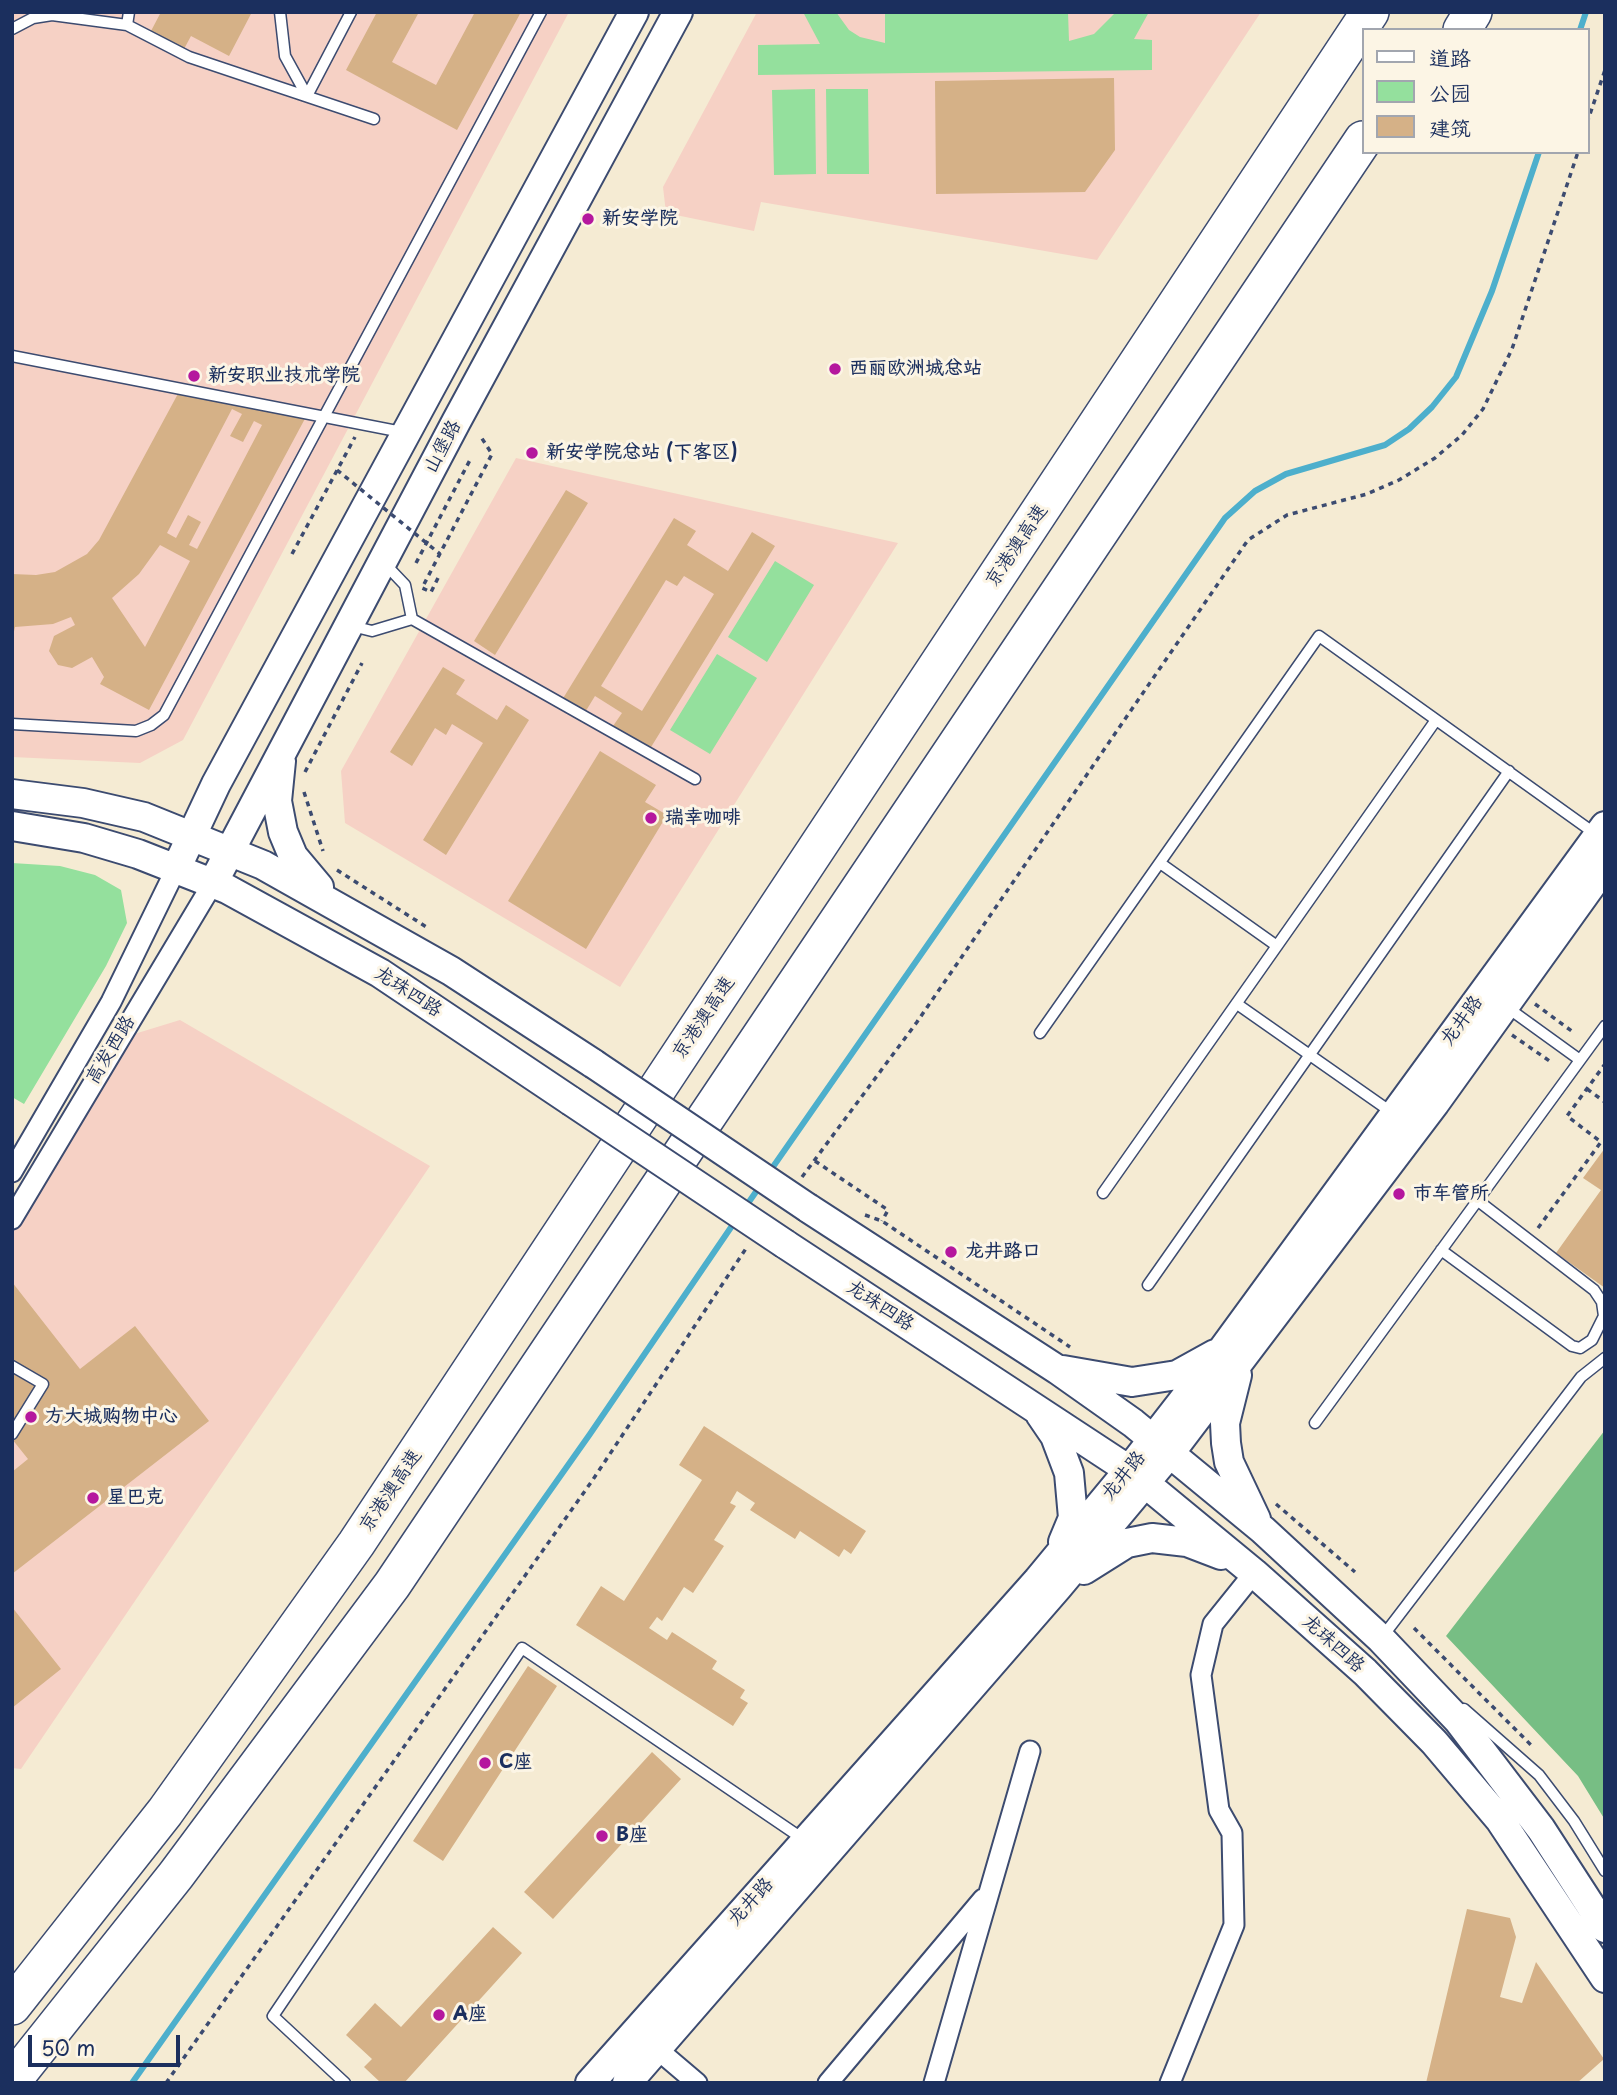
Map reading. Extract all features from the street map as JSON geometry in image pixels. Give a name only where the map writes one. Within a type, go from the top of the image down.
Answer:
[{"type":"highway","name":"京港澳高速","points":[[12,2006],[165,1812],[356,1544],[1370,12]]},
{"type":"highway","points":[[1438,28],[1448,12]]},
{"type":"highway","points":[[1463,28],[1473,12]]},
{"type":"highway","points":[[12,2081],[176,1875],[392,1585],[1362,141]]},
{"type":"highway","points":[[1140,474],[1206,412],[1379,154]]},
{"type":"main road","name":"山堡路","points":[[176,869],[215,784],[634,12]]},
{"type":"main road","name":"山堡路","points":[[213,883],[348,625],[678,12]]},
{"type":"main road","points":[[284,745],[278,772],[277,801],[283,832],[293,856],[309,878],[344,910]]},
{"type":"main road","name":"龙珠四路","points":[[12,794],[109,807],[192,834],[272,869],[451,971],[808,1208],[1066,1359],[1162,1446],[1263,1530],[1427,1685],[1512,1787],[1605,1928]]},
{"type":"main road","name":"龙珠四路","points":[[12,826],[84,838],[176,869],[213,883],[306,929],[380,973],[1138,1477],[1254,1573],[1382,1688],[1457,1767],[1523,1852],[1605,1978]]},
{"type":"main road","name":"龙井路","points":[[1233,1355],[1394,1114],[1601,830]]},
{"type":"main road","name":"龙井路","points":[[627,2083],[1138,1477],[1504,1006],[1605,866]]},
{"type":"main road","points":[[1066,1359],[1132,1382],[1177,1375],[1233,1355],[1225,1423],[1226,1443],[1234,1475],[1263,1530]]},
{"type":"main road","points":[[1025,1400],[1042,1416],[1055,1436],[1071,1486],[1073,1518],[1048,1583]]},
{"type":"main road","points":[[1048,1583],[1128,1543],[1152,1538],[1204,1547],[1254,1573]]},
{"type":"main road","name":"龙井路","points":[[590,2083],[806,1840],[1048,1583]]},
{"type":"street","name":"高发西路","points":[[12,1172],[111,1002],[176,869]]},
{"type":"street","name":"高发西路","points":[[12,1219],[213,883]]},
{"type":"street","points":[[1170,2083],[1234,1925],[1232,1833],[1219,1810],[1201,1675],[1213,1623],[1254,1573]]},
{"type":"street","points":[[934,2083],[1030,1751]]},
{"type":"street","points":[[828,2083],[989,1891]]},
{"type":"street","points":[[657,2049],[697,2083]]},
{"type":"lane","points":[[127,25],[129,12]]},
{"type":"lane","points":[[280,12],[285,56],[307,96]]},
{"type":"lane","points":[[307,96],[351,12]]},
{"type":"lane","points":[[12,724],[136,730],[151,725],[163,715],[326,417],[541,12]]},
{"type":"lane","points":[[12,29],[33,19],[52,15],[127,25],[189,57],[374,119]]},
{"type":"lane","points":[[12,356],[407,432]]},
{"type":"lane","points":[[383,561],[405,585],[412,619]]},
{"type":"lane","points":[[348,625],[372,631],[412,619],[695,779]]},
{"type":"lane","points":[[1040,1033],[1319,636],[1509,771],[1601,830]]},
{"type":"lane","points":[[1103,1193],[1436,720]]},
{"type":"lane","points":[[1148,1285],[1509,771]]},
{"type":"lane","points":[[1160,863],[1278,946]]},
{"type":"lane","points":[[1237,1004],[1394,1114]]},
{"type":"lane","points":[[1504,1006],[1580,1059]]},
{"type":"lane","points":[[1315,1423],[1605,1026]]},
{"type":"lane","points":[[1441,1250],[1566,1342],[1580,1348],[1586,1345],[1604,1316],[1602,1302],[1594,1290],[1477,1200]]},
{"type":"lane","points":[[1381,1639],[1581,1377],[1601,1360],[1586,1345]]},
{"type":"lane","points":[[12,1366],[43,1384],[12,1434]]},
{"type":"lane","points":[[345,2083],[273,2017],[522,1648],[806,1840]]},
{"type":"lane","points":[[1427,1685],[1486,1727],[1539,1776],[1574,1821],[1605,1871]]},
{"type":"path","points":[[1589,117],[1605,70]]},
{"type":"path","points":[[799,1181],[917,1022],[1248,540],[1287,515],[1367,494],[1399,480],[1435,458],[1462,435],[1483,409],[1512,349],[1577,154]]},
{"type":"path","points":[[292,554],[361,426]]},
{"type":"path","points":[[438,578],[431,592],[422,587],[492,454],[481,438]]},
{"type":"path","points":[[416,563],[470,460]]},
{"type":"path","points":[[337,470],[440,554]]},
{"type":"path","points":[[362,663],[300,782],[326,863],[428,929]]},
{"type":"path","points":[[1504,1006],[1573,1032]]},
{"type":"path","points":[[1504,1006],[1551,1062]]},
{"type":"path","points":[[1529,1240],[1601,1142],[1567,1116],[1605,1064]]},
{"type":"path","points":[[1587,1088],[1605,1102]]},
{"type":"path","points":[[815,1161],[888,1210],[881,1221]]},
{"type":"path","points":[[862,1214],[881,1221],[1066,1359]]},
{"type":"path","points":[[166,2083],[592,1481],[750,1243]]},
{"type":"path","points":[[1268,1496],[1355,1572]]},
{"type":"shaded area","name":"新安职业技术学院","points":[[12,12],[569,12],[183,740],[140,763],[12,757]]},
{"type":"shaded area","points":[[757,12],[1261,12],[1097,260],[761,202],[754,231],[666,213],[663,187]]},
{"type":"shaded area","points":[[516,458],[898,543],[620,987],[345,823],[341,771]]},
{"type":"shaded area","points":[[180,1020],[430,1166],[21,1769],[12,1768],[12,1197],[26,1206],[131,1035]]},
{"type":"green space","points":[[803,12],[836,12],[849,30],[860,37],[885,43],[885,12],[1068,12],[1069,41],[1094,34],[1116,12],[1149,12],[1134,39],[1152,40],[1152,70],[758,75],[758,45],[820,44]]},
{"type":"green space","points":[[815,89],[816,174],[774,175],[772,90]]},
{"type":"green space","points":[[826,89],[868,89],[869,174],[827,174]]},
{"type":"green space","points":[[775,561],[814,585],[767,662],[728,637]]},
{"type":"green space","points":[[717,654],[757,678],[710,754],[670,730]]},
{"type":"green space","points":[[12,863],[60,866],[95,875],[121,890],[127,923],[106,966],[24,1104],[12,1097]]},
{"type":"green space","points":[[1605,1430],[1605,1820],[1578,1776],[1446,1636]]},
{"type":"building","points":[[161,12],[252,12],[229,56],[191,36],[184,49],[151,31]]},
{"type":"building","points":[[377,12],[419,12],[392,62],[436,85],[475,12],[521,12],[457,130],[346,70]]},
{"type":"building","points":[[1114,78],[1115,150],[1085,192],[936,194],[935,81]]},
{"type":"building","points":[[180,390],[308,413],[149,710],[100,684],[104,677],[92,657],[72,668],[58,665],[49,651],[54,636],[75,625],[71,617],[53,624],[15,627],[12,640],[12,574],[36,575],[55,572],[87,554],[99,540]],"holes":[[[232,409],[242,414],[230,436],[243,442],[254,421],[262,425],[197,549],[189,545],[201,522],[188,515],[176,538],[167,533]],[[160,545],[190,561],[145,647],[112,598],[139,574]]]},
{"type":"building","points":[[566,490],[588,503],[495,655],[474,641]]},
{"type":"building","points":[[674,518],[696,531],[687,545],[728,571],[752,532],[775,546],[648,752],[611,729],[622,713],[595,696],[584,714],[562,700]],"holes":[[[684,576],[714,594],[642,711],[601,686],[666,580],[677,586]]]},
{"type":"building","points":[[443,667],[465,680],[456,694],[497,720],[506,705],[529,720],[446,855],[423,840],[483,743],[452,724],[446,735],[435,728],[412,766],[390,752]]},
{"type":"building","points":[[600,751],[656,785],[645,802],[667,815],[586,949],[508,901]]},
{"type":"building","points":[[1605,1148],[1605,1288],[1556,1253],[1601,1190],[1583,1178]]},
{"type":"building","points":[[12,1282],[80,1369],[135,1326],[209,1421],[12,1574],[12,1472],[28,1459],[12,1439]]},
{"type":"building","points":[[704,1426],[866,1531],[851,1554],[844,1549],[839,1557],[800,1531],[795,1539],[750,1510],[755,1503],[737,1491],[730,1503],[736,1506],[714,1540],[724,1546],[693,1593],[684,1587],[662,1621],[657,1617],[649,1628],[667,1640],[672,1632],[717,1661],[712,1669],[745,1690],[740,1698],[748,1703],[733,1726],[576,1625],[601,1586],[624,1601],[702,1480],[679,1465]]},
{"type":"building","points":[[12,1607],[61,1669],[12,1708]]},
{"type":"building","name":"C座","points":[[528,1666],[557,1686],[443,1861],[413,1841]]},
{"type":"building","name":"B座","points":[[652,1752],[681,1779],[553,1919],[524,1892]]},
{"type":"building","points":[[1467,1909],[1510,1918],[1516,1937],[1500,1997],[1522,2003],[1536,1962],[1604,2059],[1577,2083],[1426,2083]]},
{"type":"building","name":"A座","points":[[493,1927],[522,1953],[404,2083],[381,2083],[364,2067],[372,2059],[346,2035],[375,2003],[401,2027]]},
{"type":"waterway","points":[[1581,28],[1586,12]]},
{"type":"waterway","points":[[768,1174],[1225,518],[1255,491],[1286,474],[1385,445],[1409,429],[1432,407],[1456,377],[1492,291],[1538,154]]},
{"type":"waterway","points":[[744,1209],[760,1186]]},
{"type":"waterway","points":[[132,2083],[590,1434],[736,1220]]},
{"type":"place","name":"新安学院","points":[[588,219]]},
{"type":"place","name":"西丽欧洲城总站","points":[[835,369]]},
{"type":"place","name":"新安职业技术学院","points":[[194,376]]},
{"type":"place","name":"新安学院总站 (下客区)","points":[[532,453]]},
{"type":"place","name":"瑞幸咖啡","points":[[651,818]]},
{"type":"place","name":"市车管所","points":[[1399,1194]]},
{"type":"place","name":"龙井路口","points":[[951,1252]]},
{"type":"place","name":"方大城购物中心","points":[[31,1417]]},
{"type":"place","name":"星巴克","points":[[93,1498]]},
{"type":"place","name":"C座","points":[[485,1763]]},
{"type":"place","name":"B座","points":[[602,1836]]},
{"type":"place","name":"A座","points":[[439,2015]]}]
